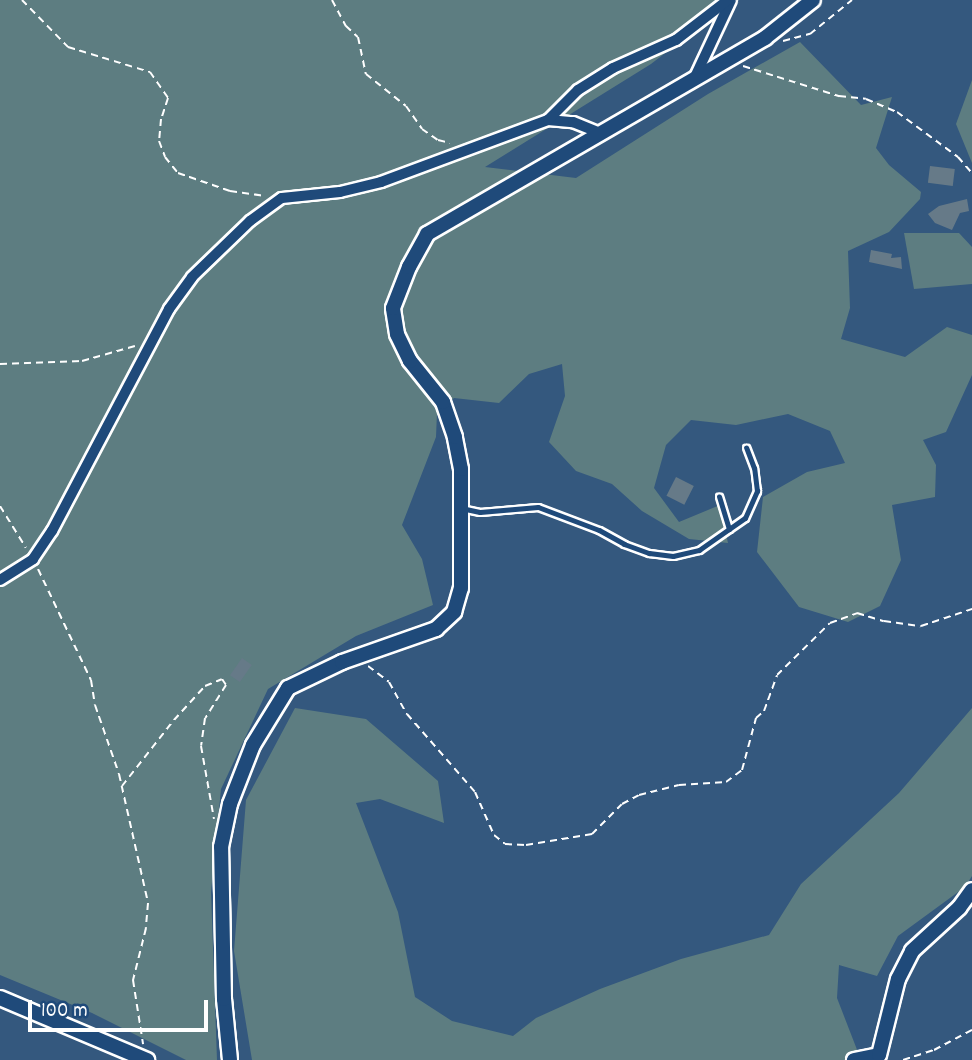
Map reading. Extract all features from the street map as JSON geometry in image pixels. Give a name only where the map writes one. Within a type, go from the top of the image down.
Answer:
[{"type":"street","points":[[548,120],[578,90],[613,68],[676,40],[730,0]]},
{"type":"street","points":[[694,80],[730,0]]},
{"type":"street","points":[[230,1060],[223,973],[221,847],[230,804],[253,745],[288,688],[361,655],[436,629],[454,612],[461,588],[461,469],[443,402],[410,360],[397,334],[393,308],[409,267],[427,234],[765,38],[813,0]]},
{"type":"street","points":[[0,580],[33,559],[82,478],[169,309],[192,277],[250,221],[282,198],[340,192],[381,183],[548,120],[573,122],[600,133]]},
{"type":"street","points":[[854,1060],[879,1058],[898,978],[912,951],[959,908],[972,890]]},
{"type":"street","points":[[0,998],[146,1060]]},
{"type":"lane","points":[[461,508],[480,512],[538,507],[590,525],[624,544],[649,553],[673,556],[699,550],[745,518],[757,491],[754,468],[746,447]]},
{"type":"lane","points":[[719,497],[729,529]]},
{"type":"path","points":[[22,0],[68,47],[149,72],[168,98],[161,119],[159,141],[165,157],[178,173],[230,191],[282,198]]},
{"type":"path","points":[[332,0],[346,26],[358,37],[366,74],[406,106],[422,129],[438,140],[471,148]]},
{"type":"path","points":[[765,38],[782,41],[810,34],[852,0]]},
{"type":"path","points":[[730,58],[738,65],[839,96],[866,99],[897,112],[958,157],[972,173]]},
{"type":"path","points":[[0,364],[82,361],[134,346],[150,345]]},
{"type":"path","points":[[0,506],[33,559],[82,656],[121,787],[148,903],[146,928],[133,980],[146,1060]]},
{"type":"path","points":[[361,655],[374,674],[389,682],[407,714],[475,792],[494,835],[505,844],[526,845],[592,834],[622,804],[639,795],[679,785],[726,782],[742,771],[756,718],[764,711],[777,675],[830,623],[857,613],[884,621],[921,626],[972,609]]},
{"type":"path","points":[[121,787],[181,711],[205,686],[222,678],[226,685],[205,718],[201,746],[212,816],[224,832]]},
{"type":"path","points":[[903,1060],[934,1050],[972,1030]]},
{"type":"green space","points":[[0,0],[734,0],[651,64],[485,167],[576,178],[708,94],[800,42],[861,105],[892,97],[876,148],[889,165],[921,192],[920,199],[889,232],[848,251],[850,308],[841,339],[905,357],[947,327],[972,335],[972,375],[946,432],[923,440],[936,465],[935,497],[892,505],[901,560],[880,606],[848,622],[799,607],[757,552],[763,497],[807,472],[845,463],[830,431],[788,414],[736,425],[691,420],[666,445],[654,488],[679,522],[720,505],[728,543],[689,539],[642,511],[612,484],[576,471],[549,442],[565,396],[562,364],[529,374],[499,403],[454,398],[437,413],[436,437],[402,525],[422,559],[433,605],[356,636],[268,689],[221,789],[211,892],[217,1060],[186,1060],[92,1013],[0,975]]},
{"type":"green space","points":[[972,80],[972,163],[956,124]]},
{"type":"green space","points":[[904,233],[959,233],[972,247],[972,284],[914,289]]},
{"type":"green space","points":[[295,708],[366,719],[438,781],[444,823],[380,799],[356,803],[398,912],[415,997],[452,1021],[513,1036],[536,1018],[600,989],[681,959],[769,935],[801,884],[899,793],[972,708],[972,876],[965,887],[898,936],[877,976],[839,965],[837,998],[861,1060],[252,1060],[234,951],[246,800]]},
{"type":"building","points":[[930,166],[955,169],[953,186],[928,183]]},
{"type":"building","points":[[967,199],[969,211],[960,213],[952,230],[935,223],[928,214],[939,206]]},
{"type":"building","points":[[871,250],[892,254],[891,258],[901,257],[902,269],[869,262]]},
{"type":"building","points":[[676,477],[694,486],[684,505],[666,496]]},
{"type":"building","points":[[242,658],[252,665],[240,682],[230,675]]}]
